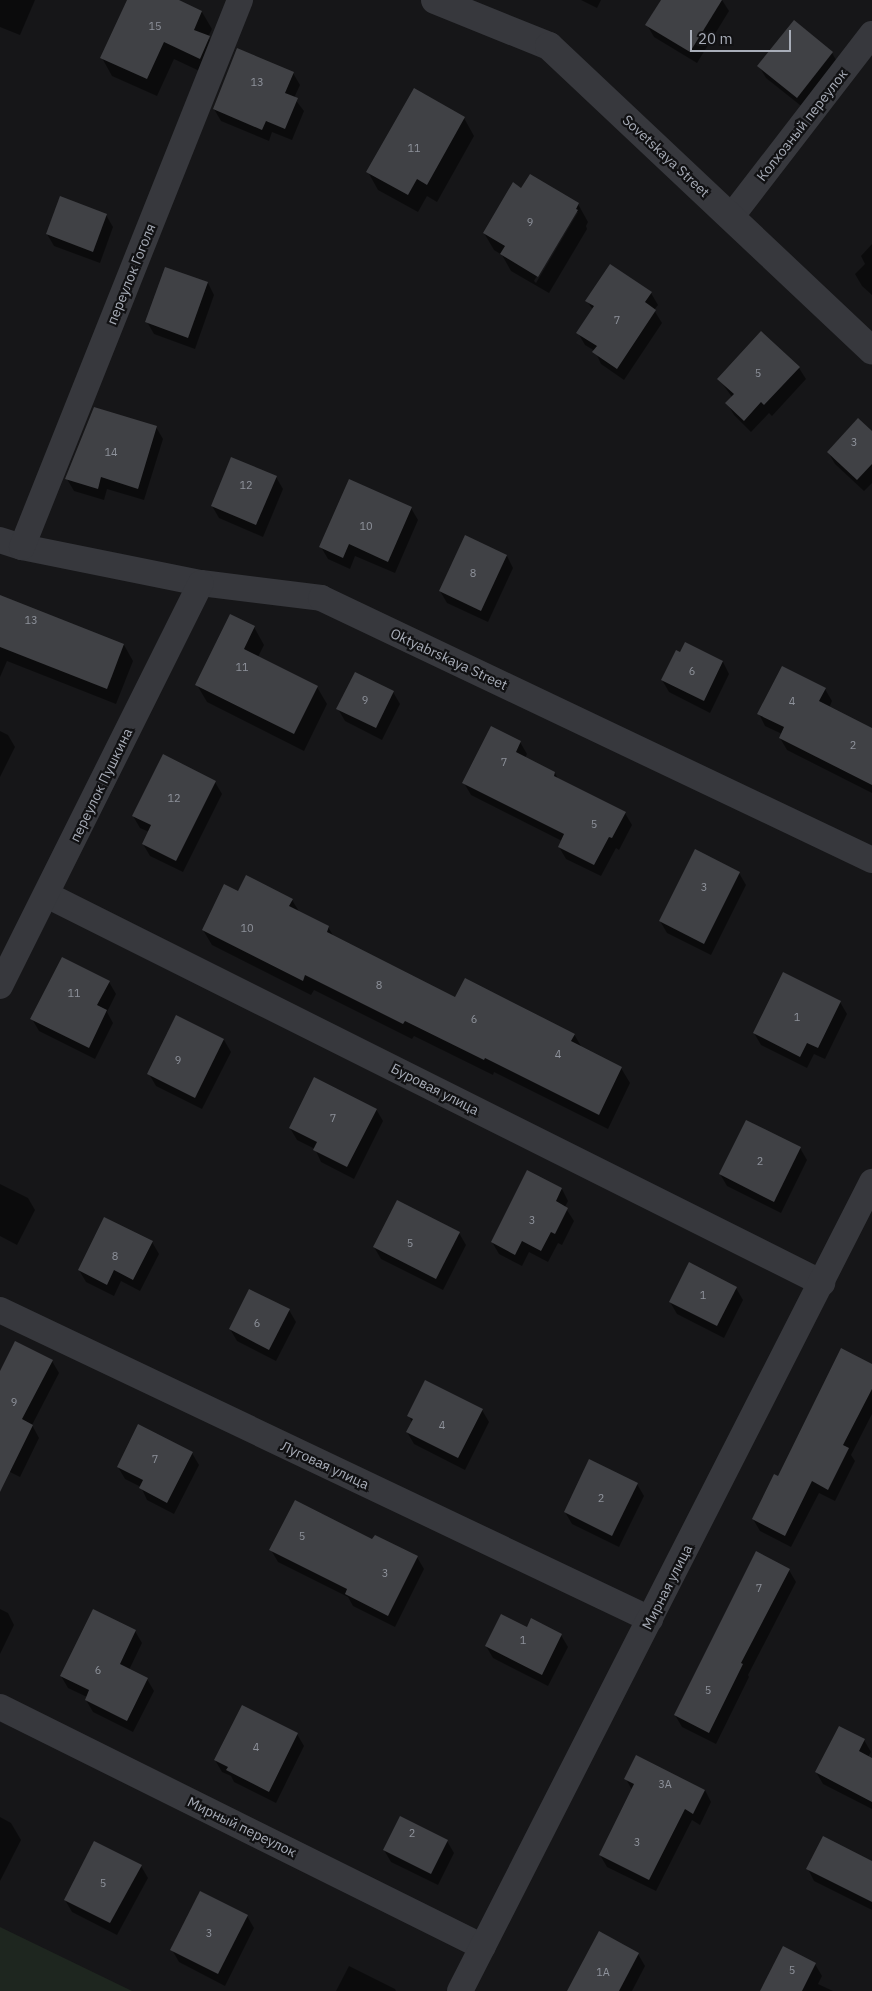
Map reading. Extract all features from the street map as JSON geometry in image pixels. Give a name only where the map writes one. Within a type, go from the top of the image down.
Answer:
[{"type":"street","name":"переулок Гоголя","points":[[11,544],[240,0]]},
{"type":"street","name":"Sovetskaya Street","points":[[435,0],[550,46],[872,350]]},
{"type":"street","name":"Колхозный переулок","points":[[731,217],[872,34]]},
{"type":"street","name":"Oktyabrskaya Street","points":[[11,544],[201,583],[321,598],[872,860]]},
{"type":"street","name":"переулок Пушкина","points":[[0,986],[201,583]]},
{"type":"street","name":"Буровая улица","points":[[47,895],[822,1283]]},
{"type":"street","name":"Мирная улица","points":[[460,1991],[872,1182]]},
{"type":"street","name":"Луговая улица","points":[[0,1310],[650,1620]]},
{"type":"street","name":"Мирный переулок","points":[[0,1707],[484,1947]]},
{"type":"shaded area","points":[[0,1927],[132,1991],[0,1991]]},
{"type":"building","points":[[127,0],[179,0],[202,11],[194,30],[210,36],[200,59],[164,42],[147,79],[100,58]]},
{"type":"building","points":[[661,0],[722,0],[690,52],[645,25]]},
{"type":"building","points":[[794,20],[833,52],[797,98],[757,66]]},
{"type":"building","points":[[237,48],[294,72],[285,93],[298,98],[285,129],[266,121],[262,130],[213,109]]},
{"type":"building","points":[[414,88],[465,117],[427,185],[417,179],[408,195],[366,172]]},
{"type":"building","points":[[530,174],[579,203],[576,209],[578,210],[538,277],[500,254],[505,246],[483,233],[513,182],[521,188]]},
{"type":"building","points":[[60,196],[107,214],[93,252],[46,234]]},
{"type":"building","points":[[610,264],[652,292],[645,302],[656,310],[617,369],[592,352],[597,346],[576,333],[594,306],[585,301]]},
{"type":"building","points":[[165,267],[208,282],[188,338],[145,322]]},
{"type":"building","points":[[761,331],[800,367],[764,405],[761,402],[744,421],[725,403],[734,394],[717,379]]},
{"type":"building","points":[[94,407],[157,426],[138,489],[101,477],[98,489],[65,479]]},
{"type":"building","points":[[858,418],[872,431],[872,464],[857,480],[827,452]]},
{"type":"building","points":[[231,457],[277,476],[256,525],[211,506]]},
{"type":"building","points":[[349,479],[412,507],[388,562],[349,544],[343,558],[319,547]]},
{"type":"building","points":[[465,535],[507,555],[481,611],[439,591]]},
{"type":"building","points":[[0,595],[124,644],[107,689],[0,647]]},
{"type":"building","points":[[230,614],[255,626],[244,649],[318,686],[294,734],[195,685]]},
{"type":"building","points":[[685,642],[723,661],[704,701],[661,680],[676,650],[680,652]]},
{"type":"building","points":[[782,666],[826,688],[819,701],[872,728],[872,785],[779,738],[784,727],[757,714]]},
{"type":"building","points":[[355,672],[394,691],[376,728],[336,709]]},
{"type":"building","points":[[491,726],[521,741],[516,752],[555,772],[554,776],[626,812],[612,838],[609,837],[594,865],[558,847],[564,834],[462,783]]},
{"type":"building","points":[[163,754],[216,781],[176,861],[142,844],[151,825],[132,816]]},
{"type":"building","points":[[695,849],[740,872],[704,944],[659,921]]},
{"type":"building","points":[[246,875],[293,899],[289,906],[329,926],[327,932],[455,997],[465,978],[575,1034],[571,1041],[622,1067],[599,1115],[485,1058],[484,1060],[405,1021],[403,1024],[305,975],[303,981],[202,930],[224,884],[238,891]]},
{"type":"building","points":[[62,957],[110,981],[97,1005],[107,1010],[89,1048],[30,1019]]},
{"type":"building","points":[[783,972],[841,1001],[818,1048],[807,1043],[800,1057],[753,1033]]},
{"type":"building","points":[[176,1015],[224,1039],[195,1098],[147,1074]]},
{"type":"building","points":[[314,1077],[377,1109],[347,1167],[313,1150],[317,1142],[289,1128]]},
{"type":"building","points":[[746,1120],[801,1147],[774,1202],[719,1174]]},
{"type":"building","points":[[527,1170],[562,1188],[556,1201],[568,1208],[555,1234],[551,1232],[541,1251],[522,1241],[515,1255],[491,1242]]},
{"type":"building","points":[[397,1200],[460,1232],[436,1279],[373,1247]]},
{"type":"building","points":[[104,1217],[153,1241],[133,1280],[114,1270],[107,1285],[78,1270]]},
{"type":"building","points":[[689,1262],[737,1287],[717,1326],[669,1302]]},
{"type":"building","points":[[249,1289],[290,1309],[269,1350],[229,1329]]},
{"type":"building","points":[[15,1341],[53,1360],[22,1419],[33,1425],[0,1492],[0,1371]]},
{"type":"building","points":[[841,1348],[872,1364],[872,1389],[843,1445],[849,1448],[828,1490],[812,1481],[785,1536],[752,1519],[774,1474],[778,1476]]},
{"type":"building","points":[[425,1380],[483,1409],[458,1458],[406,1432],[413,1419],[407,1416]]},
{"type":"building","points":[[138,1424],[193,1452],[167,1503],[139,1488],[143,1480],[117,1467]]},
{"type":"building","points":[[589,1459],[638,1483],[612,1536],[564,1512]]},
{"type":"building","points":[[295,1500],[372,1539],[375,1535],[418,1556],[388,1616],[345,1594],[347,1589],[269,1550]]},
{"type":"building","points":[[756,1551],[790,1569],[741,1663],[743,1664],[709,1733],[674,1715]]},
{"type":"building","points":[[93,1609],[136,1630],[120,1664],[148,1678],[127,1721],[85,1700],[89,1690],[60,1676]]},
{"type":"building","points":[[501,1614],[527,1627],[531,1618],[562,1634],[542,1675],[485,1646]]},
{"type":"building","points":[[242,1705],[298,1733],[269,1792],[226,1770],[228,1767],[214,1760]]},
{"type":"building","points":[[839,1726],[865,1739],[859,1751],[872,1758],[872,1802],[815,1772]]},
{"type":"building","points":[[636,1755],[705,1790],[693,1814],[685,1809],[649,1880],[599,1855],[634,1784],[624,1779]]},
{"type":"building","points":[[400,1816],[448,1840],[431,1874],[383,1850]]},
{"type":"building","points":[[823,1836],[872,1861],[872,1902],[806,1869]]},
{"type":"building","points":[[94,1841],[142,1865],[110,1923],[64,1900]]},
{"type":"building","points":[[200,1891],[248,1915],[218,1974],[170,1950]]},
{"type":"building","points":[[599,1931],[639,1953],[619,1991],[567,1991]]},
{"type":"building","points":[[783,1946],[816,1963],[802,1991],[760,1991]]}]
